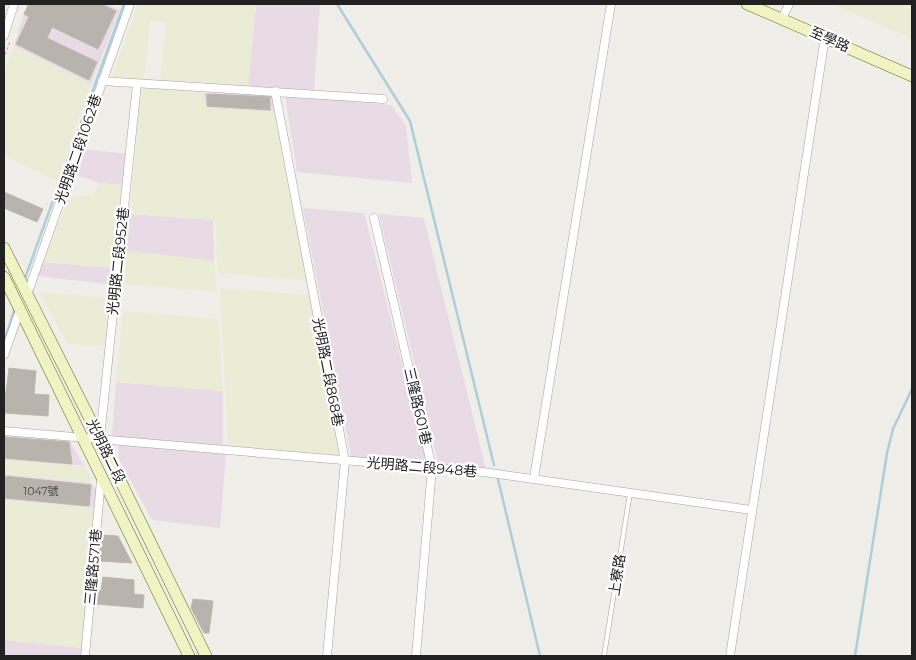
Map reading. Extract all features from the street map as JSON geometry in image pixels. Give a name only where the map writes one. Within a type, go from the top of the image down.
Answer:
[{"type":"street","points":[[4,36],[14,4]]},
{"type":"street","name":"光明路二段1062巷","points":[[27,295],[130,4]]},
{"type":"street","points":[[534,478],[611,4]]},
{"type":"street","name":"至學路","points":[[747,4],[912,76]]},
{"type":"street","points":[[782,19],[788,4]]},
{"type":"street","points":[[730,656],[825,37]]},
{"type":"street","points":[[102,81],[383,99]]},
{"type":"street","name":"光明路二段952巷","points":[[91,438],[137,84]]},
{"type":"street","name":"光明路二段868巷","points":[[275,91],[345,461],[327,656]]},
{"type":"street","name":"三隆路601巷","points":[[374,218],[432,468],[416,656]]},
{"type":"street","name":"光明路二段","points":[[4,248],[91,438],[102,478],[189,656]]},
{"type":"street","name":"光明路二段","points":[[4,277],[206,656]]},
{"type":"street","points":[[4,355],[20,310]]},
{"type":"street","name":"光明路二段948巷","points":[[4,430],[534,478],[751,510]]},
{"type":"street","name":"三隆路571巷","points":[[85,656],[102,478]]},
{"type":"lane","name":"上寮路","points":[[604,656],[630,493]]},
{"type":"shaded area","points":[[27,4],[106,4],[120,10],[91,84],[14,46]]},
{"type":"shaded area","points":[[256,4],[320,4],[314,92],[248,87]]},
{"type":"shaded area","points":[[203,93],[274,95],[277,112],[207,108]]},
{"type":"shaded area","points":[[285,95],[391,105],[406,126],[412,183],[297,172]]},
{"type":"shaded area","points":[[82,149],[128,154],[123,185],[99,183],[76,175]]},
{"type":"shaded area","points":[[303,208],[364,213],[427,464],[352,461]]},
{"type":"shaded area","points":[[130,214],[213,220],[214,261],[127,251]]},
{"type":"shaded area","points":[[379,214],[424,218],[486,470],[439,467]]},
{"type":"shaded area","points":[[43,262],[113,268],[116,285],[37,276]]},
{"type":"shaded area","points":[[116,382],[223,391],[223,446],[112,436]]},
{"type":"shaded area","points":[[4,436],[70,441],[84,466],[4,460]]},
{"type":"shaded area","points":[[119,445],[226,454],[220,528],[152,520],[118,457]]},
{"type":"shaded area","points":[[4,474],[90,483],[96,489],[96,508],[4,500]]},
{"type":"shaded area","points":[[4,640],[82,648],[81,656],[4,656]]},
{"type":"green space","points":[[138,4],[256,4],[248,87],[160,81],[166,22],[150,21],[144,80],[112,77]]},
{"type":"green space","points":[[830,4],[912,4],[912,38]]},
{"type":"green space","points":[[14,46],[91,84],[57,181],[4,156],[4,71]]},
{"type":"green space","points":[[141,87],[203,93],[207,108],[277,112],[309,281],[218,273],[215,220],[130,214]]},
{"type":"green space","points":[[99,183],[123,185],[123,210],[113,268],[43,262],[69,197],[94,195]]},
{"type":"green space","points":[[127,251],[214,261],[217,292],[124,284]]},
{"type":"green space","points":[[220,288],[310,295],[341,457],[228,447]]},
{"type":"green space","points":[[39,292],[111,298],[106,346],[68,344]]},
{"type":"green space","points":[[123,311],[218,319],[223,391],[116,382]]},
{"type":"green space","points":[[4,460],[84,466],[92,478],[90,483],[4,474]]},
{"type":"green space","points":[[4,500],[96,508],[82,648],[4,640]]},
{"type":"building","points":[[29,4],[101,4],[116,11],[98,49],[52,27],[47,38],[97,62],[89,80],[16,44],[29,17],[24,14]]},
{"type":"building","points":[[207,94],[270,97],[270,110],[207,106]]},
{"type":"building","points":[[4,192],[43,209],[37,222],[4,208]]},
{"type":"building","points":[[9,368],[36,371],[34,394],[49,395],[48,416],[4,413],[4,392],[6,392]]},
{"type":"building","points":[[4,437],[69,442],[72,464],[4,458]]},
{"type":"building","points":[[4,476],[91,485],[89,506],[4,498]]},
{"type":"building","points":[[102,535],[118,536],[132,563],[99,561]]},
{"type":"building","points":[[103,577],[134,580],[134,594],[144,595],[143,608],[96,604],[97,590],[101,591]]},
{"type":"building","points":[[193,599],[213,601],[209,633],[204,633],[191,608]]},
{"type":"waterway","points":[[24,281],[124,4]]},
{"type":"waterway","points":[[337,4],[410,121],[494,465]]},
{"type":"waterway","points":[[4,342],[15,308]]},
{"type":"waterway","points":[[855,656],[887,453],[893,429],[912,389]]},
{"type":"waterway","points":[[498,479],[540,656]]}]
